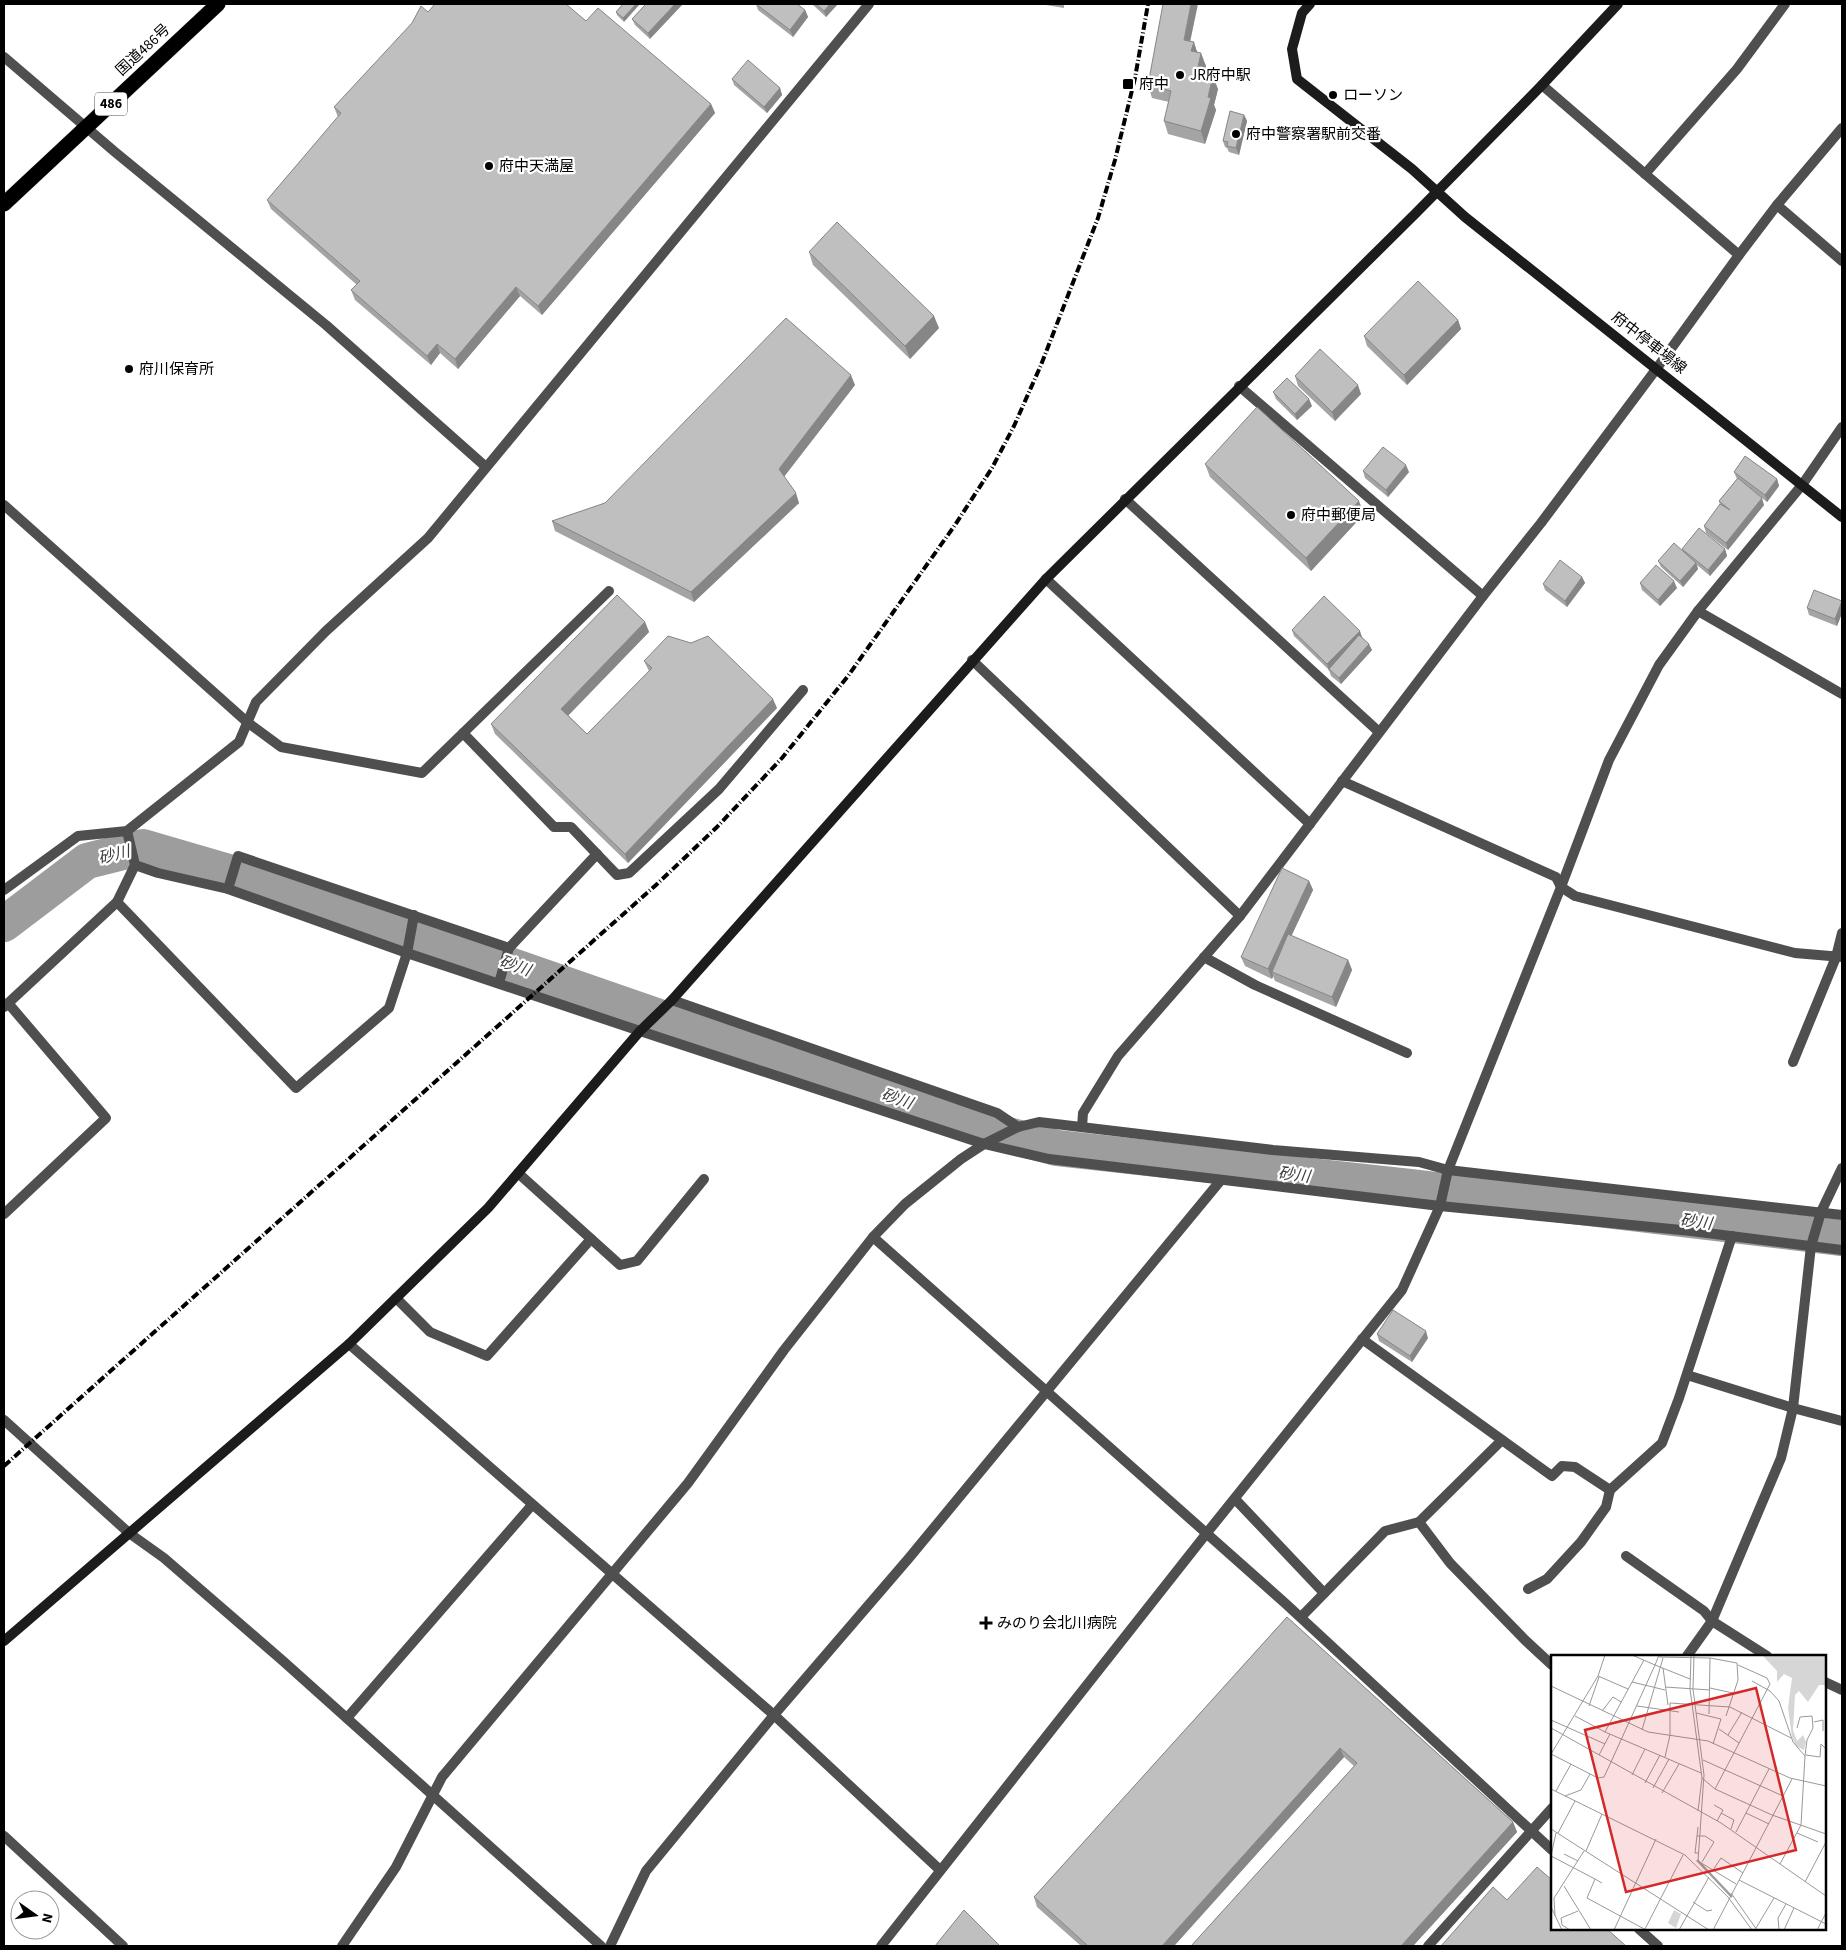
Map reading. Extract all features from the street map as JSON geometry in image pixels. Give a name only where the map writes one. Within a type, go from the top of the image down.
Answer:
[{"type":"highway","name":"国道486号","points":[[4,204],[218,4]]},
{"type":"street","points":[[4,890],[78,836],[127,831],[239,742],[256,702],[326,631],[428,538],[869,4]]},
{"type":"street","name":"府中停車場線","points":[[1310,4],[1302,13],[1292,49],[1297,79],[1412,169],[1436,192],[1842,517]]},
{"type":"street","points":[[4,1641],[349,1344],[488,1208],[640,1031],[672,1000],[972,660],[1046,579],[1436,192],[1542,85],[1618,4]]},
{"type":"street","points":[[1645,174],[1737,69],[1785,4]]},
{"type":"street","points":[[4,56],[326,325],[486,467]]},
{"type":"street","points":[[1542,85],[1739,255]]},
{"type":"street","points":[[1082,1127],[1083,1113],[1118,1056],[1240,916],[1541,523],[1777,205],[1842,128]]},
{"type":"street","points":[[1777,205],[1842,261]]},
{"type":"street","points":[[1240,386],[1484,596]]},
{"type":"street","points":[[881,1946],[1206,1534],[1402,1290],[1440,1206],[1448,1170],[1561,887],[1609,760],[1659,665],[1698,611],[1802,485],[1842,427]]},
{"type":"street","points":[[1124,500],[1380,732]]},
{"type":"street","points":[[4,505],[247,722],[281,747],[422,773],[609,591]]},
{"type":"street","points":[[1046,579],[1310,824]]},
{"type":"street","points":[[1698,611],[1842,694]]},
{"type":"street","points":[[972,660],[1240,916]]},
{"type":"street","points":[[463,733],[554,827],[571,827],[617,875],[629,872],[719,789],[803,690]]},
{"type":"street","points":[[1342,782],[1556,877],[1561,887],[1575,896],[1786,950],[1839,957]]},
{"type":"street","points":[[4,1214],[106,1118],[6,1005],[117,902],[135,865],[127,831]]},
{"type":"street","points":[[499,983],[509,948],[597,854]]},
{"type":"street","points":[[228,889],[238,856],[509,948]]},
{"type":"street","points":[[135,865],[158,873],[228,889],[406,953],[640,1031],[984,1144],[1049,1159],[1440,1206],[1732,1236],[1842,1250]]},
{"type":"street","points":[[117,902],[296,1088],[389,1008],[406,953],[414,915]]},
{"type":"street","points":[[1793,1062],[1839,957],[1842,933]]},
{"type":"street","points":[[1204,957],[1255,985],[1407,1053]]},
{"type":"street","points":[[672,1000],[997,1113],[1018,1128]]},
{"type":"street","points":[[342,1946],[396,1867],[442,1777],[688,1483],[784,1350],[873,1237],[905,1204],[961,1159],[984,1144],[1018,1128],[1039,1122],[1273,1150],[1419,1162],[1448,1170],[1842,1215]]},
{"type":"street","points":[[1688,1655],[1712,1621],[1781,1458],[1793,1408],[1811,1246],[1821,1212],[1842,1168]]},
{"type":"street","points":[[518,1173],[620,1265],[637,1261],[704,1179]]},
{"type":"street","points":[[610,1946],[646,1871],[774,1715],[909,1558],[1222,1180]]},
{"type":"street","points":[[1528,1590],[1547,1579],[1581,1542],[1606,1507],[1610,1490],[1662,1444],[1688,1375],[1732,1236]]},
{"type":"street","points":[[873,1237],[1300,1617],[1551,1849]]},
{"type":"street","points":[[396,1298],[430,1332],[487,1356],[591,1239]]},
{"type":"street","points":[[1362,1339],[1552,1476],[1562,1466],[1575,1467],[1610,1490]]},
{"type":"street","points":[[349,1344],[774,1715],[940,1870]]},
{"type":"street","points":[[1688,1375],[1793,1408],[1842,1421]]},
{"type":"street","points":[[4,1420],[129,1533],[164,1558],[347,1718],[601,1946]]},
{"type":"street","points":[[1300,1617],[1385,1531],[1419,1522],[1502,1440]]},
{"type":"street","points":[[1235,1499],[1324,1593]]},
{"type":"street","points":[[347,1718],[532,1505]]},
{"type":"street","points":[[1419,1522],[1450,1563],[1551,1664]]},
{"type":"street","points":[[1626,1556],[1704,1610],[1712,1621],[1765,1655]]},
{"type":"street","points":[[1826,1682],[1842,1690]]},
{"type":"street","points":[[1428,1946],[1551,1809]]},
{"type":"street","points":[[4,1836],[123,1946]]},
{"type":"street","points":[[1640,1930],[1658,1946]]},
{"type":"building","name":"府中天満屋","points":[[435,4],[566,4],[586,21],[598,8],[711,104],[538,306],[516,287],[455,359],[437,344],[427,356],[351,290],[360,281],[267,200],[341,113],[334,107],[412,23],[421,6],[428,12]]},
{"type":"building","points":[[623,4],[636,4],[623,18],[616,12]]},
{"type":"building","points":[[646,4],[675,4],[648,33],[632,19]]},
{"type":"building","points":[[756,4],[797,4],[805,10],[790,30]]},
{"type":"building","points":[[816,4],[830,4],[824,11]]},
{"type":"building","name":"JR府中駅","points":[[1163,4],[1191,4],[1184,40],[1194,42],[1191,51],[1201,53],[1197,72],[1213,76],[1208,97],[1211,98],[1201,131],[1164,121],[1171,91],[1148,85]]},
{"type":"building","points":[[748,60],[780,88],[764,107],[732,79]]},
{"type":"building","name":"府中警察署駅前交番","points":[[1230,111],[1244,115],[1236,148],[1227,146],[1228,142],[1223,141]]},
{"type":"building","points":[[837,222],[934,316],[905,346],[809,252]]},
{"type":"building","points":[[1418,281],[1458,320],[1404,375],[1364,336]]},
{"type":"building","points":[[786,318],[851,375],[779,469],[796,493],[691,592],[552,521],[605,503]]},
{"type":"building","points":[[1320,349],[1358,385],[1332,412],[1295,376]]},
{"type":"building","points":[[1287,378],[1309,399],[1295,414],[1273,392]]},
{"type":"building","points":[[1257,407],[1359,501],[1306,558],[1205,464]]},
{"type":"building","points":[[1383,447],[1406,465],[1386,490],[1363,471]]},
{"type":"building","points":[[1745,456],[1777,479],[1765,495],[1734,472]]},
{"type":"building","points":[[1738,478],[1762,498],[1726,543],[1704,526],[1720,504],[1730,510],[1719,501]]},
{"type":"building","points":[[1699,528],[1725,549],[1708,570],[1682,549]]},
{"type":"building","points":[[1674,543],[1696,563],[1680,581],[1658,561]]},
{"type":"building","points":[[1560,560],[1582,577],[1565,601],[1543,584]]},
{"type":"building","points":[[1656,565],[1674,581],[1658,600],[1640,583]]},
{"type":"building","points":[[1814,590],[1842,601],[1835,619],[1807,608]]},
{"type":"building","points":[[617,595],[645,622],[561,709],[587,734],[652,668],[644,661],[668,636],[691,643],[708,636],[773,699],[625,854],[491,724]]},
{"type":"building","points":[[1324,596],[1360,631],[1327,664],[1292,630]]},
{"type":"building","points":[[1359,635],[1369,644],[1339,678],[1329,669]]},
{"type":"building","points":[[1282,868],[1309,881],[1268,969],[1241,957]]},
{"type":"building","points":[[1288,934],[1348,960],[1332,997],[1272,972]]},
{"type":"building","points":[[1393,1310],[1426,1331],[1410,1356],[1377,1334]]},
{"type":"building","points":[[1287,1617],[1513,1822],[1401,1946],[1191,1946],[1357,1763],[1340,1748],[1162,1946],[1088,1946],[1034,1897]]},
{"type":"building","points":[[1537,1867],[1551,1879],[1551,1930],[1608,1930],[1626,1946],[1441,1946],[1493,1887],[1507,1900]]},
{"type":"building","points":[[964,1910],[999,1945],[998,1946],[935,1946]]},
{"type":"waterway","name":"砂川","points":[[4,924],[87,861],[143,847],[304,894],[974,1126],[1057,1148],[1842,1238]]},
{"type":"railway","points":[[4,1466],[656,885],[717,827],[782,758],[848,676],[955,525],[992,468],[1014,426],[1041,365],[1098,218],[1115,160],[1135,78],[1148,4]]},
{"type":"place","name":"JR府中駅","points":[[1180,75]]},
{"type":"place","name":"府中","points":[[1128,84]]},
{"type":"place","name":"ローソン","points":[[1333,95]]},
{"type":"place","name":"府中警察署駅前交番","points":[[1236,134]]},
{"type":"place","name":"府中天満屋","points":[[489,166]]},
{"type":"place","name":"府川保育所","points":[[129,369]]},
{"type":"place","name":"府中郵便局","points":[[1291,515]]},
{"type":"place","name":"みのり会北川病院","points":[[986,1623]]}]
